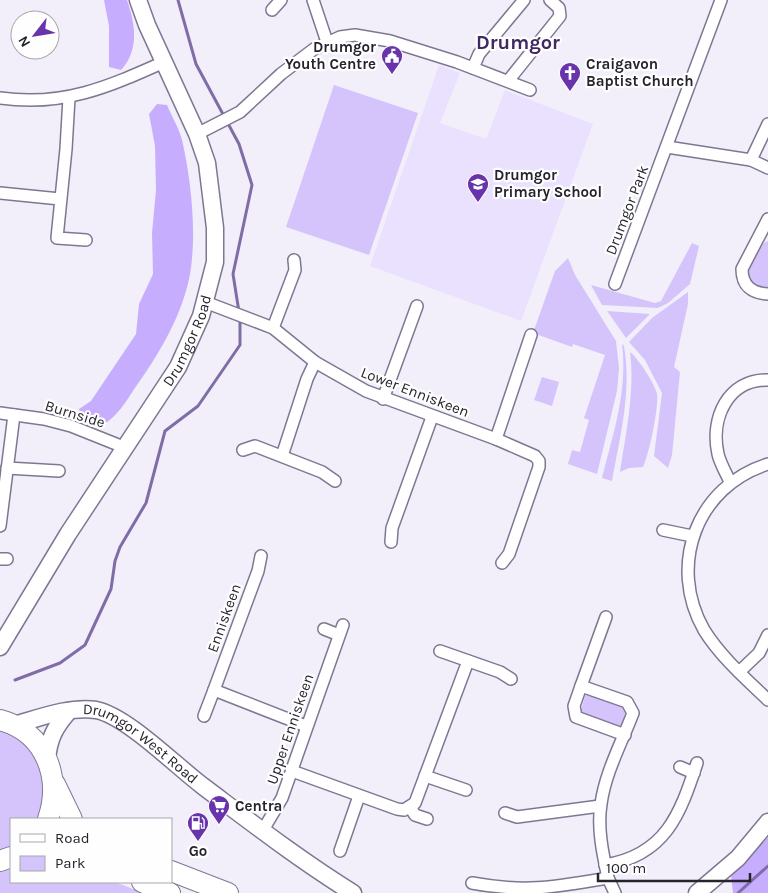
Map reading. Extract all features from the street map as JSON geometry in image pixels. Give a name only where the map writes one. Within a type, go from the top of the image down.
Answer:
[{"type":"highway","points":[[7,722],[36,742],[47,759],[54,782],[72,818]]},
{"type":"highway","points":[[48,818],[53,804],[54,782]]},
{"type":"highway","points":[[172,870],[228,893]]},
{"type":"highway","points":[[145,883],[170,893]]},
{"type":"street","name":"Drumgor Road","points":[[0,647],[68,534],[178,368],[205,302],[215,262],[215,228],[207,163],[198,134],[164,62],[138,0]]},
{"type":"street","points":[[272,10],[281,0]]},
{"type":"street","points":[[313,0],[327,42]]},
{"type":"street","points":[[473,68],[479,54],[524,0]]},
{"type":"street","points":[[508,82],[560,16],[559,8],[550,0]]},
{"type":"street","name":"Drumgor Park","points":[[615,284],[721,0]]},
{"type":"street","points":[[198,134],[240,112],[299,60],[327,42],[355,35],[372,37],[473,68],[530,90]]},
{"type":"street","points":[[0,98],[38,100],[69,98],[116,82],[164,62]]},
{"type":"street","points":[[69,98],[57,238],[86,240]]},
{"type":"street","points":[[751,160],[768,124]]},
{"type":"street","points":[[667,147],[751,160],[768,168]]},
{"type":"street","points":[[0,194],[60,199]]},
{"type":"street","points":[[768,219],[765,232],[745,259],[742,277],[752,291],[768,294]]},
{"type":"street","points":[[273,328],[295,270],[294,260]]},
{"type":"street","name":"Lower Enniskeen","points":[[205,302],[273,328],[315,362],[366,392],[530,452],[544,461],[539,467],[508,554],[502,563]]},
{"type":"street","points":[[383,399],[411,312]]},
{"type":"street","points":[[496,439],[531,335]]},
{"type":"street","points":[[282,456],[307,379],[315,362]]},
{"type":"street","points":[[730,482],[718,455],[717,430],[720,412],[732,393],[745,384],[757,380],[768,380]]},
{"type":"street","name":"Burnside","points":[[0,413],[71,426],[126,448]]},
{"type":"street","points":[[0,526],[14,415]]},
{"type":"street","points":[[391,542],[392,528],[432,417]]},
{"type":"street","points":[[243,450],[255,446],[322,472],[335,481]]},
{"type":"street","points":[[768,464],[747,472],[730,482],[711,504],[692,536],[689,554],[689,584],[695,611],[705,630],[739,672],[768,700]]},
{"type":"street","points":[[7,468],[59,471]]},
{"type":"street","points":[[663,530],[692,536]]},
{"type":"street","name":"Enniskeen","points":[[204,716],[258,571],[260,556]]},
{"type":"street","points":[[606,617],[574,706],[576,717],[625,735]]},
{"type":"street","name":"Upper Enniskeen","points":[[264,830],[282,798],[341,630],[324,629]]},
{"type":"street","points":[[739,672],[758,653],[768,635]]},
{"type":"street","points":[[440,651],[500,672],[511,679]]},
{"type":"street","points":[[292,771],[398,809],[410,807],[415,803],[468,661]]},
{"type":"street","points":[[581,686],[627,702],[633,713],[603,790],[600,806],[600,832],[605,865],[608,878],[615,893]]},
{"type":"street","points":[[214,690],[306,726]]},
{"type":"street","name":"Drumgor West Road","points":[[7,722],[68,711],[96,710],[114,717],[203,787],[352,893]]},
{"type":"street","name":"Drumgor West Road","points":[[47,759],[49,741],[55,727],[68,711]]},
{"type":"street","points":[[605,865],[640,854],[666,833],[682,803],[696,768],[680,767]]},
{"type":"street","points":[[425,776],[466,790]]},
{"type":"street","points":[[340,851],[358,796]]},
{"type":"street","points":[[505,813],[517,816],[600,806]]},
{"type":"street","points":[[410,807],[414,815],[427,820]]},
{"type":"street","points":[[697,893],[738,858],[768,822]]},
{"type":"street","points":[[472,883],[505,892],[526,893],[545,892],[608,878]]},
{"type":"shaded area","points":[[104,0],[127,0],[132,18],[134,27],[133,45],[131,54],[121,70],[109,67],[109,26]]},
{"type":"shaded area","name":"Drumgor Primary School","points":[[439,65],[460,73],[440,123],[486,139],[505,90],[593,124],[521,321],[370,266]]},
{"type":"shaded area","points":[[157,104],[167,105],[181,136],[186,157],[193,216],[190,274],[178,315],[153,361],[115,415],[96,427],[83,421],[79,409],[91,401],[136,334],[139,304],[153,274],[152,233],[156,190],[155,146],[149,114]]},
{"type":"shaded area","points":[[768,837],[768,893],[733,893],[731,875]]},
{"type":"green space","points":[[334,85],[418,113],[369,255],[286,227]]},
{"type":"green space","points":[[768,241],[768,290],[754,287],[747,276],[747,272],[754,256],[761,246]]},
{"type":"green space","points":[[692,243],[699,246],[690,284],[668,303],[658,308],[602,305],[591,285],[655,303],[661,301]]},
{"type":"green space","points":[[568,258],[575,275],[616,341],[619,368],[617,391],[597,474],[568,464],[572,450],[580,452],[589,420],[584,418],[605,355],[573,344],[572,347],[533,333],[555,271]]},
{"type":"green space","points":[[688,292],[688,304],[674,367],[680,372],[672,455],[668,468],[654,456],[662,393],[645,360],[629,342],[652,318]]},
{"type":"green space","points":[[607,311],[650,314],[626,338]]},
{"type":"green space","points":[[622,344],[624,346],[626,363],[626,397],[612,481],[602,478],[615,428],[621,395],[623,378]]},
{"type":"green space","points":[[630,352],[642,365],[653,384],[657,400],[651,442],[643,467],[629,468],[620,472],[631,397]]},
{"type":"green space","points":[[542,377],[559,382],[552,406],[534,400]]},
{"type":"green space","points":[[588,694],[626,707],[623,725],[619,728],[584,715],[581,711],[585,696]]},
{"type":"green space","points":[[0,729],[24,743],[33,753],[40,765],[44,778],[45,792],[43,806],[38,818],[10,818],[10,847],[0,851]]},
{"type":"green space","points":[[10,867],[10,883],[118,883],[143,893],[0,893],[0,872]]},
{"type":"waterway","points":[[178,0],[196,64],[239,144],[252,185],[233,274],[239,312]]},
{"type":"waterway","points":[[15,680],[60,663],[85,645],[111,589],[115,561],[120,547],[146,503],[165,431],[198,406],[240,345],[240,318]]},
{"type":"waterway","points":[[738,893],[768,866]]},
{"type":"place","name":"Drumgor Youth Centre","points":[[392,75]]},
{"type":"place","name":"Craigavon Baptist Church","points":[[570,92]]},
{"type":"place","name":"Drumgor Primary School","points":[[478,203]]},
{"type":"place","name":"Centra","points":[[219,825]]},
{"type":"place","name":"Go","points":[[198,842]]},
{"type":"district","name":"Drumgor","points":[[518,42]]}]
